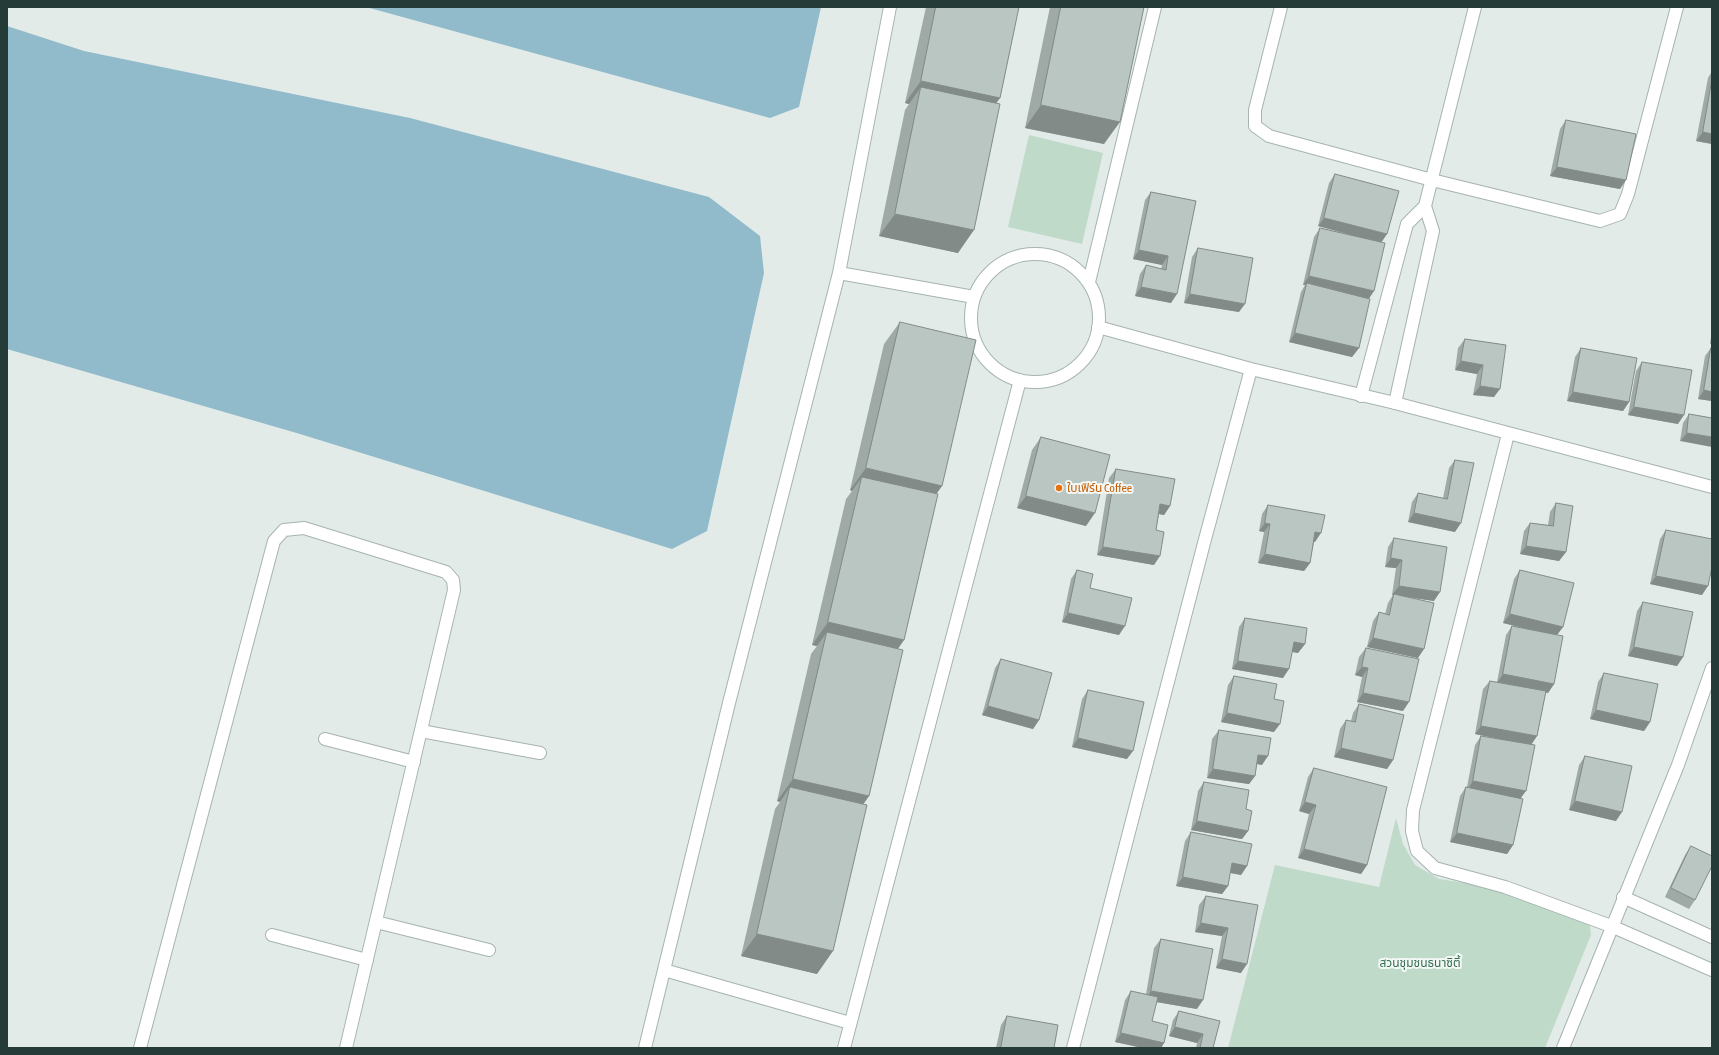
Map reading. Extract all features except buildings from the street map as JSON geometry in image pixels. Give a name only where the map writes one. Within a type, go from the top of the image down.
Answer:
[{"type":"street","points":[[645,1048],[730,695],[839,273],[890,7]]},
{"type":"street","points":[[1089,282],[1155,7]]},
{"type":"street","points":[[1282,7],[1254,110],[1255,126],[1269,136],[1432,180],[1600,221],[1620,214],[1628,194],[1677,7]]},
{"type":"street","points":[[1361,396],[1407,224],[1425,206],[1475,7]]},
{"type":"street","points":[[1395,404],[1433,231],[1425,206]]},
{"type":"street","points":[[1027,253],[1050,255],[1067,262],[1089,282],[1098,304],[1098,327],[1092,348],[1079,364],[1062,376],[1041,382],[1020,380],[1001,372],[985,358],[975,339],[971,318],[974,297],[985,277],[1003,261],[1027,253]]},
{"type":"street","points":[[839,273],[974,297]]},
{"type":"street","points":[[1098,327],[1251,369],[1395,404],[1712,487]]},
{"type":"street","points":[[1073,1048],[1202,550],[1251,369]]},
{"type":"street","points":[[844,1048],[1020,380]]},
{"type":"street","points":[[1508,434],[1413,810],[1412,831],[1417,850],[1435,868],[1505,887],[1612,926],[1712,970]]},
{"type":"street","points":[[140,1048],[274,541],[284,530],[304,528],[446,572],[453,580],[454,590],[346,1048]]},
{"type":"street","points":[[1563,1048],[1623,897],[1678,765],[1712,668]]},
{"type":"street","points":[[421,731],[540,753]]},
{"type":"street","points":[[324,739],[414,762]]},
{"type":"street","points":[[1623,897],[1712,937]]},
{"type":"street","points":[[376,922],[489,950]]},
{"type":"street","points":[[272,935],[367,960]]},
{"type":"street","points":[[664,970],[850,1023]]},
{"type":"green space","points":[[1029,135],[1103,153],[1082,244],[1008,227]]},
{"type":"green space","name":"สวนชุมชนธนาซิตี้","points":[[1396,818],[1403,844],[1415,865],[1439,879],[1498,888],[1589,917],[1591,935],[1545,1048],[1228,1048],[1275,865],[1379,887]]},
{"type":"water","points":[[366,7],[821,7],[799,107],[770,118]]},
{"type":"water","points":[[7,26],[84,51],[410,118],[709,197],[760,236],[764,273],[707,531],[672,549],[300,434],[7,349]]},
{"type":"place","name":"ใบเฟิร์น Coffee","points":[[1059,488]]}]
